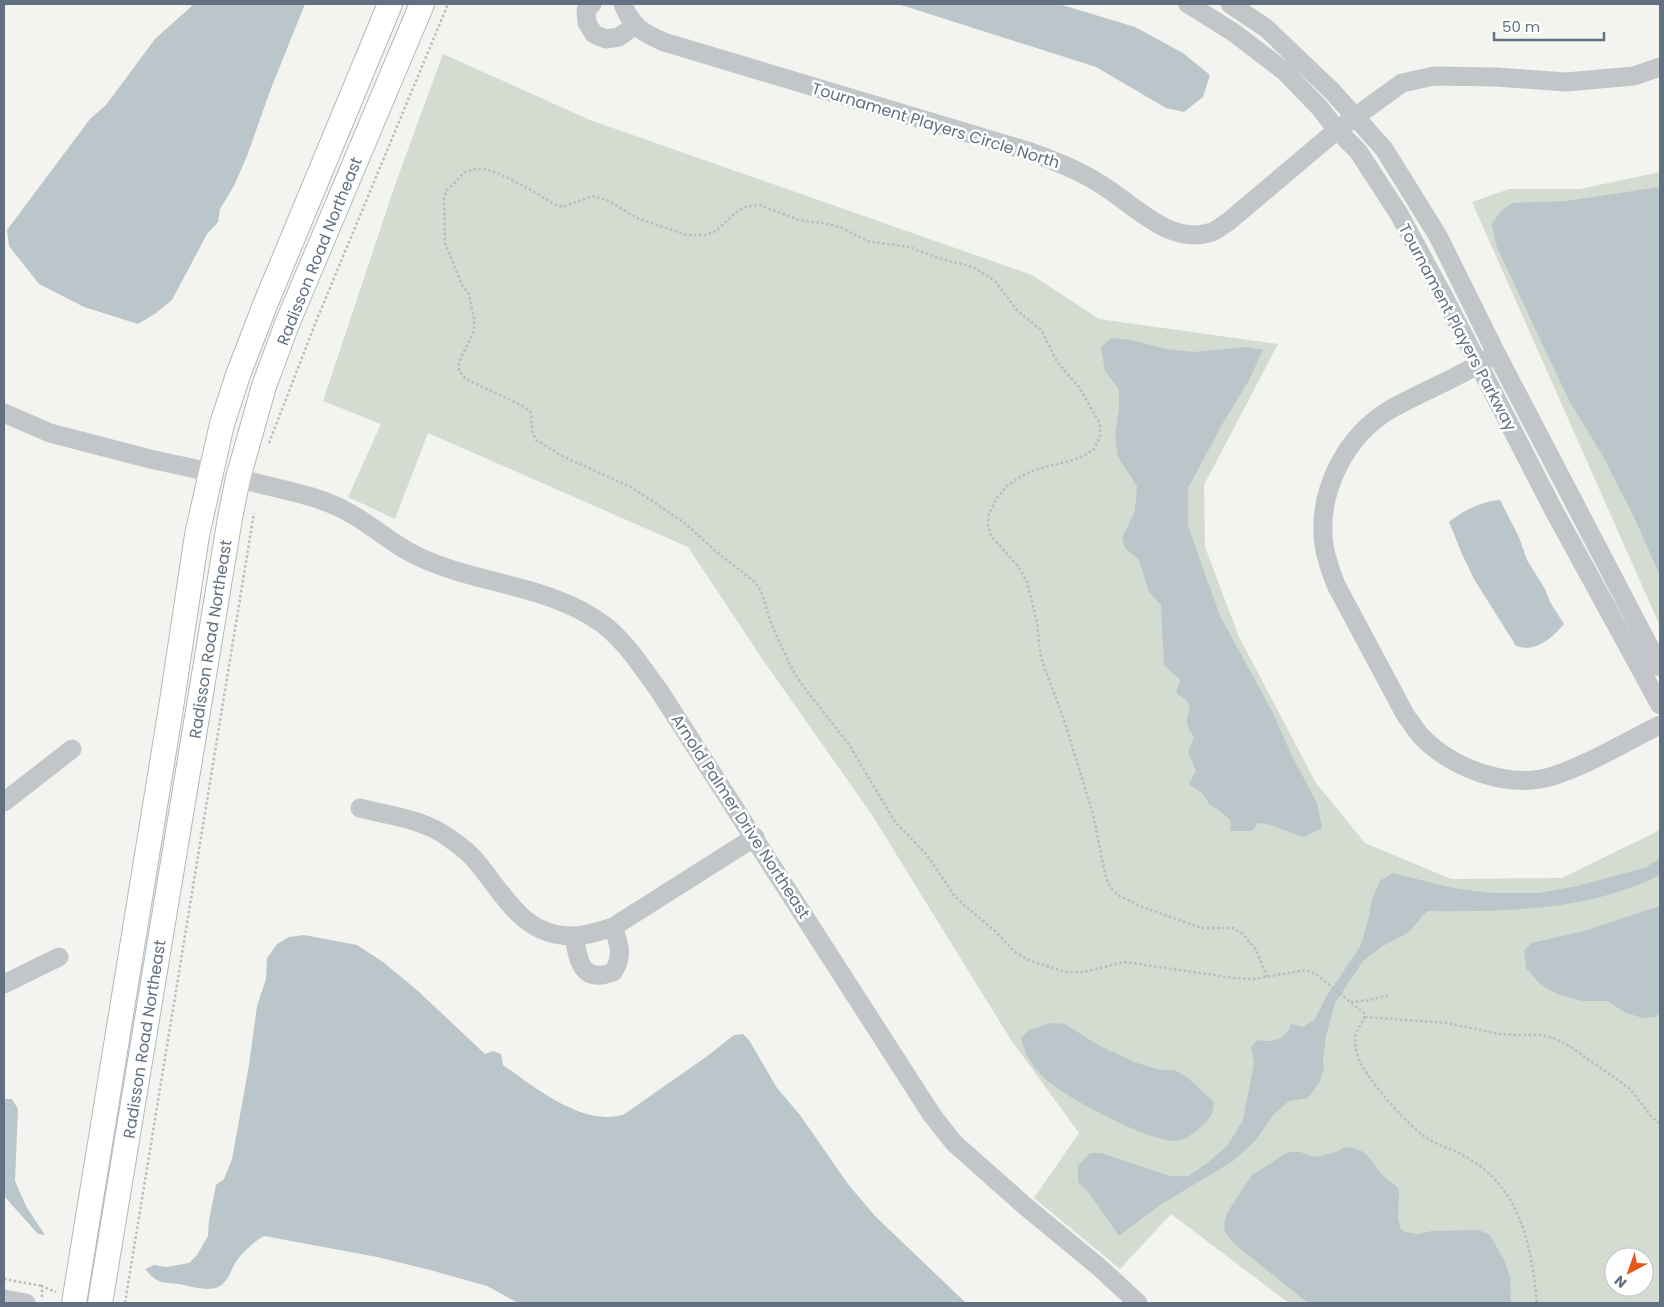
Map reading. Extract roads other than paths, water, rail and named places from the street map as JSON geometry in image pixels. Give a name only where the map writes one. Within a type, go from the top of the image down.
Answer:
[{"type":"main road","name":"Radisson Road Northeast","points":[[74,1303],[170,714],[197,535],[210,472],[222,424],[264,305],[390,4]]},
{"type":"main road","name":"Radisson Road Northeast","points":[[100,1303],[238,478],[264,386],[287,324],[422,4]]},
{"type":"main road","points":[[238,375],[242,393],[231,434],[232,470],[238,478]]},
{"type":"main road","points":[[210,472],[216,483],[220,512],[211,575],[218,591]]},
{"type":"street","points":[[592,4],[586,10],[586,23],[594,34],[606,39],[619,37],[635,25]]},
{"type":"street","name":"Tournament Players Circle North","points":[[623,4],[635,25],[648,35],[664,42],[1040,155],[1072,168],[1098,182],[1165,228],[1181,234],[1197,235],[1213,232],[1228,222],[1337,130],[1402,83],[1434,76],[1496,76],[1566,82],[1634,76],[1660,67]]},
{"type":"street","name":"Tournament Players Parkway","points":[[1188,4],[1233,32],[1284,70],[1320,107],[1337,130],[1358,151],[1399,214],[1479,364],[1553,509],[1660,705]]},
{"type":"street","name":"Tournament Players Parkway","points":[[1230,4],[1266,28],[1332,91],[1384,149],[1438,236],[1496,353],[1660,667]]},
{"type":"street","points":[[1496,353],[1479,364],[1390,410],[1373,422],[1356,439],[1342,458],[1332,479],[1323,522],[1324,545],[1328,565],[1336,585],[1406,716],[1420,734],[1435,748],[1467,768],[1507,778],[1528,780],[1551,776],[1577,766],[1660,725]]},
{"type":"street","points":[[4,413],[50,433],[210,472]]},
{"type":"street","name":"Arnold Palmer Drive Northeast","points":[[238,478],[319,499],[346,511],[416,556],[476,578],[531,590],[569,604],[604,625],[624,643],[660,692],[755,837],[932,1115],[954,1143],[1025,1206],[1099,1267],[1138,1303]]},
{"type":"street","points":[[4,802],[72,749]]},
{"type":"street","points":[[360,808],[430,826],[465,850],[479,864],[518,914],[534,927],[553,934],[574,936],[613,927],[755,837]]},
{"type":"street","points":[[574,936],[581,966],[588,973],[604,976],[613,972],[620,958],[620,949],[613,927]]},
{"type":"street","points":[[4,984],[58,957]]},
{"type":"street","points":[[4,1299],[26,1303]]}]
